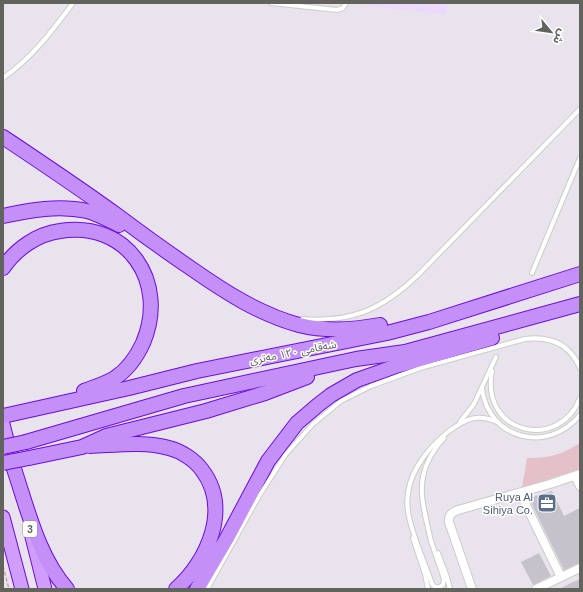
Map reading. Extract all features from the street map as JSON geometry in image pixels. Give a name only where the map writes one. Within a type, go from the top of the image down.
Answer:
[{"type":"highway","points":[[3,137],[104,206],[216,286],[254,308],[308,327],[341,330],[412,320],[452,310],[469,308]]},
{"type":"highway","points":[[3,216],[38,209],[87,211],[103,217],[150,240]]},
{"type":"highway","points":[[3,268],[18,251],[42,236],[55,231],[86,229],[95,231],[119,242],[134,256],[147,281],[151,299],[150,317],[146,335],[137,355],[118,375],[105,383],[79,393],[22,409],[3,409]]},
{"type":"highway","name":"شەقامی ١٢٠ مەتری","points":[[3,416],[22,409],[197,371],[387,333],[429,322],[469,308],[580,274]]},
{"type":"highway","name":"شەقامی ١٢٠ مەتری","points":[[3,447],[26,442],[184,396],[356,359],[405,352],[580,304]]},
{"type":"highway","points":[[197,589],[227,538],[268,461],[297,423],[331,395],[357,380],[396,366],[448,352],[555,319],[580,309]]},
{"type":"highway","points":[[82,447],[106,436],[206,411],[266,393],[356,359]]},
{"type":"highway","name":"3","points":[[3,424],[9,466],[45,589]]},
{"type":"highway","points":[[67,589],[55,574],[44,554],[9,466],[29,458],[82,447],[147,444],[170,448],[200,466],[209,478],[216,505],[212,532],[203,555],[190,576],[176,589]]},
{"type":"highway","name":"3","points":[[3,517],[22,589]]},
{"type":"street","points":[[472,589],[450,526],[449,516],[452,513],[577,475],[580,486]]},
{"type":"street","points":[[520,493],[561,577]]},
{"type":"street","points":[[536,589],[580,568]]},
{"type":"lane","points":[[3,78],[20,65],[40,46],[73,3]]},
{"type":"lane","points":[[271,3],[337,10],[343,8],[346,3]]},
{"type":"lane","points":[[300,319],[321,320],[349,317],[371,310],[396,295],[419,274],[580,109]]},
{"type":"lane","points":[[532,273],[580,158]]},
{"type":"lane","points":[[254,308],[293,318]]},
{"type":"lane","points":[[207,589],[259,496],[286,454],[312,424],[341,401],[371,386],[420,368],[525,339],[540,338],[557,342],[570,351],[580,368]]},
{"type":"lane","points":[[408,510],[410,523],[432,584],[435,587],[439,587],[443,585],[444,579],[425,515],[421,495],[423,476],[426,465],[432,453],[471,408],[496,357]]},
{"type":"lane","points":[[493,363],[490,387],[494,404],[505,419],[516,426],[531,430],[552,427],[567,418],[575,409],[580,398]]},
{"type":"lane","points":[[482,388],[486,405],[497,422]]},
{"type":"lane","points":[[428,589],[408,521],[408,510],[409,490],[415,471],[428,450],[455,427],[471,418],[489,419],[521,436],[540,437],[558,433],[570,425],[580,415]]},
{"type":"lane","points":[[425,515],[447,577],[449,589]]},
{"type":"path","points":[[3,566],[9,589]]},
{"type":"shaded area","points":[[346,3],[448,3],[446,15]]},
{"type":"shaded area","points":[[580,443],[580,469],[522,488],[527,458],[555,455]]},
{"type":"building","points":[[552,491],[564,516],[580,508],[580,563],[564,570],[529,498]]},
{"type":"building","points":[[539,553],[551,576],[533,585],[521,562]]},
{"type":"building","points":[[580,579],[580,589],[559,589],[571,583]]},
{"type":"place","name":"Ruya Al Sihiya Co.","points":[[547,503]]}]
